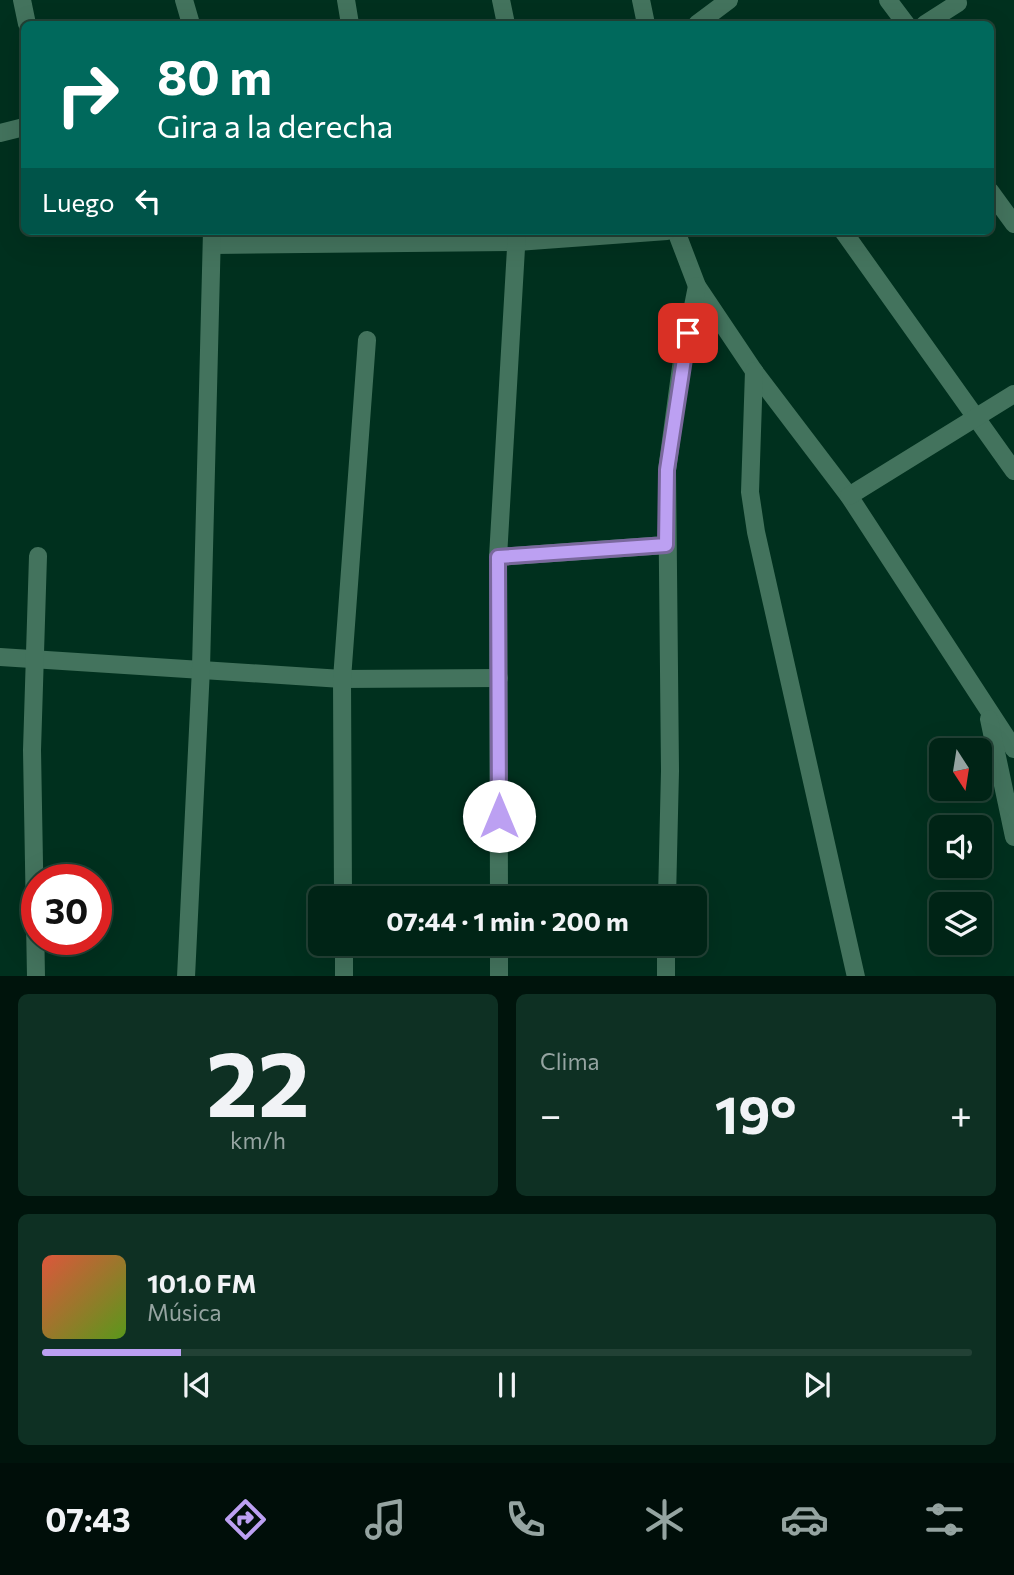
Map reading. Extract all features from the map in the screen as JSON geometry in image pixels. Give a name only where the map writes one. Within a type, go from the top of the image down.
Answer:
[{"type":"street","points":[[22,0],[26,21]]},
{"type":"street","points":[[184,0],[190,21]]},
{"type":"street","points":[[346,0],[350,21]]},
{"type":"street","points":[[501,0],[505,21]]},
{"type":"street","points":[[641,0],[645,21]]},
{"type":"street","points":[[701,21],[729,0]]},
{"type":"street","points":[[888,0],[904,21]]},
{"type":"street","points":[[930,21],[958,3]]},
{"type":"street","points":[[0,132],[21,128]]},
{"type":"street","points":[[994,196],[1014,224]]},
{"type":"street","points":[[186,976],[201,668],[213,238],[567,235]]},
{"type":"street","points":[[678,235],[697,286],[754,371],[849,496],[1014,749]]},
{"type":"street","points":[[846,235],[1014,471]]},
{"type":"street","points":[[499,886],[498,557],[517,237]]},
{"type":"street","points":[[667,886],[670,771],[667,470],[673,420],[697,286]]},
{"type":"street","points":[[344,886],[342,679],[367,340]]},
{"type":"street","points":[[754,371],[750,492],[756,532],[856,976]]},
{"type":"street","points":[[849,496],[1014,394]]},
{"type":"street","points":[[498,557],[666,545]]},
{"type":"street","points":[[36,976],[33,804],[38,556]]},
{"type":"street","points":[[0,657],[342,679],[499,678]]},
{"type":"street","points":[[988,712],[1014,837]]},
{"type":"street","points":[[344,956],[344,976]]},
{"type":"street","points":[[499,956],[499,976]]},
{"type":"street","points":[[666,956],[666,976]]},
{"type":"route","points":[[499,816],[498,557],[666,545],[667,470],[688,333]]}]
